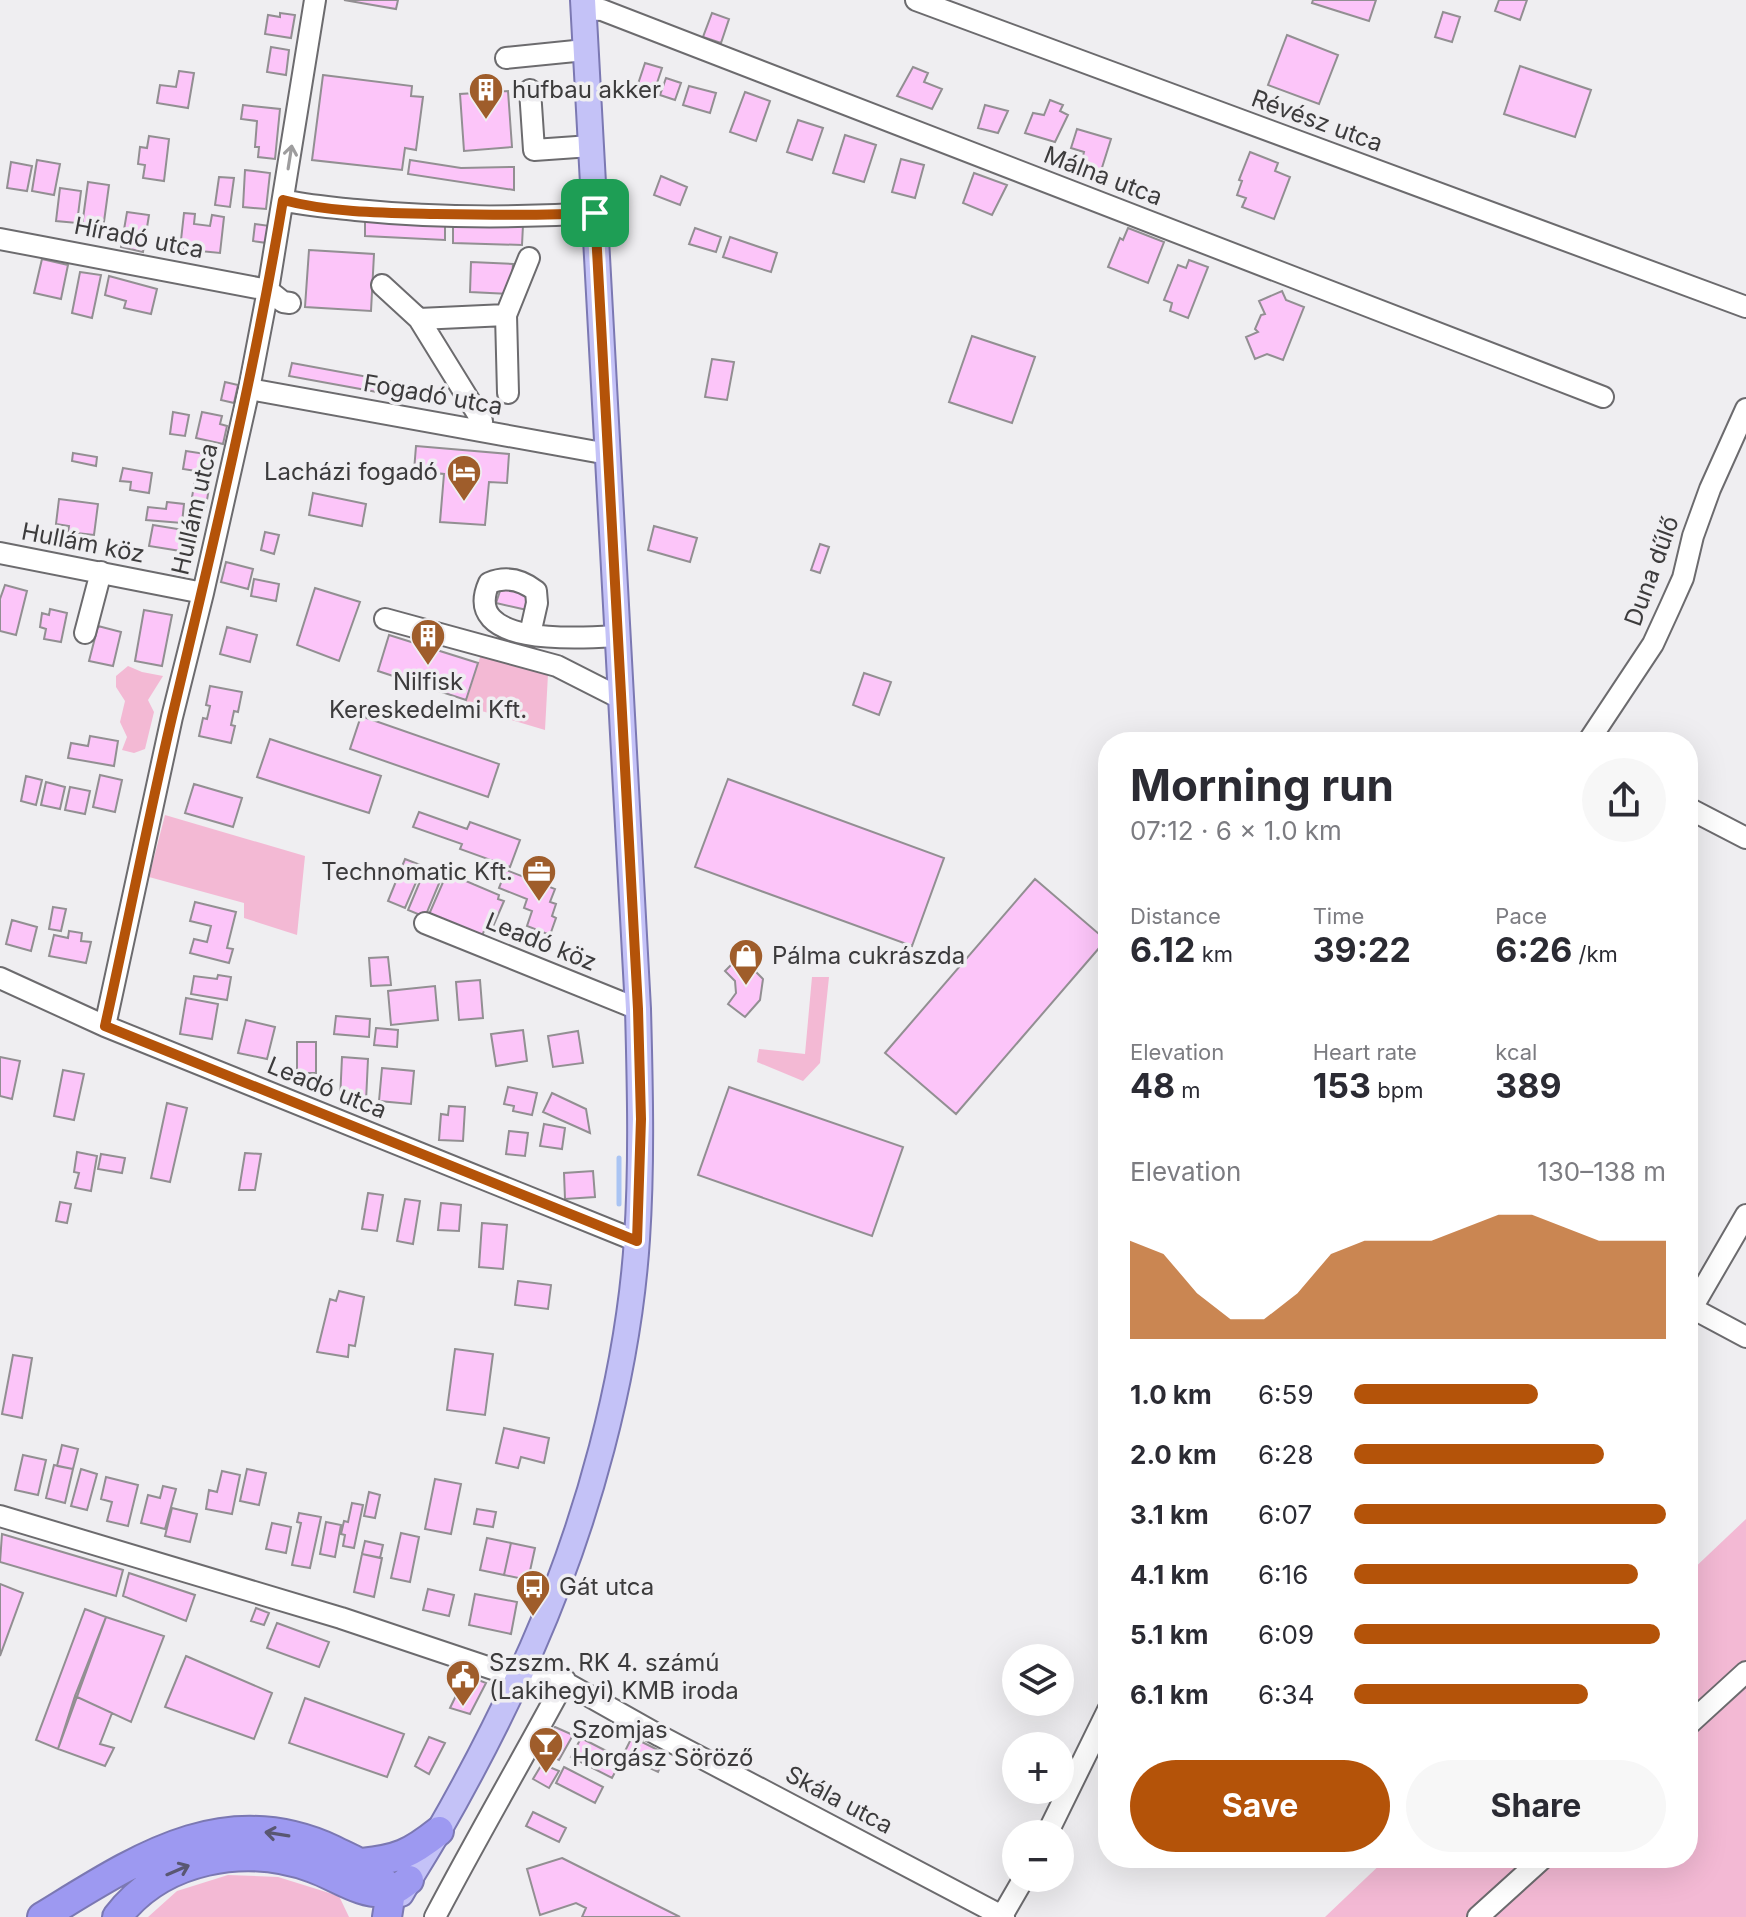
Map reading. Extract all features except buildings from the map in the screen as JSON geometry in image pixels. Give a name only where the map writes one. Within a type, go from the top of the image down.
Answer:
[{"type":"highway","points":[[42,1917],[154,1851],[199,1836],[252,1831],[325,1846],[360,1875],[369,1917]]},
{"type":"highway","points":[[360,1875],[413,1851],[439,1831]]},
{"type":"highway","points":[[117,1917],[141,1892],[165,1876],[194,1863],[235,1856],[270,1858],[360,1875],[380,1875],[394,1901]]},
{"type":"main road","points":[[394,1901],[439,1831],[521,1673],[572,1546],[619,1367],[637,1241],[641,1119],[638,1009],[583,4]]},
{"type":"street","name":"Hullám utca","points":[[105,1026],[172,717],[249,389],[315,0]]},
{"type":"street","name":"Révész utca","points":[[916,0],[1746,307]]},
{"type":"street","name":"Málna utca","points":[[583,4],[1603,397]]},
{"type":"street","points":[[506,58],[585,50]]},
{"type":"street","points":[[530,90],[534,150],[591,146]]},
{"type":"street","points":[[283,200],[391,213],[499,216],[595,213]]},
{"type":"street","name":"Híradó utca","points":[[0,239],[268,290],[283,302],[290,303]]},
{"type":"street","points":[[508,393],[506,315],[529,258]]},
{"type":"street","points":[[382,285],[419,319],[482,421],[481,429]]},
{"type":"street","points":[[419,319],[506,315]]},
{"type":"street","name":"Fogadó utca","points":[[249,389],[608,454]]},
{"type":"street","name":"Duna dűlő","points":[[1595,732],[1653,644],[1683,578],[1693,536],[1710,489],[1746,409]]},
{"type":"street","name":"Hullám köz","points":[[0,553],[203,593]]},
{"type":"street","points":[[85,633],[101,572]]},
{"type":"street","points":[[385,619],[566,671],[622,699]]},
{"type":"street","points":[[530,634],[568,639],[618,636]]},
{"type":"street","points":[[566,671],[568,639]]},
{"type":"street","points":[[1698,813],[1746,838]]},
{"type":"street","name":"Leadó köz","points":[[425,923],[638,1009]]},
{"type":"street","name":"Leadó utca","points":[[0,978],[105,1026],[637,1241]]},
{"type":"street","points":[[1698,1294],[1746,1215]]},
{"type":"street","points":[[1698,1311],[1746,1337]]},
{"type":"street","points":[[0,1516],[341,1618],[502,1672],[521,1673]]},
{"type":"street","points":[[1698,1716],[1746,1672]]},
{"type":"street","name":"Skála utca","points":[[521,1673],[550,1674],[565,1680],[660,1736],[1003,1917]]},
{"type":"street","points":[[435,1917],[471,1845],[491,1817],[565,1680]]},
{"type":"street","points":[[1054,1820],[1098,1736]]},
{"type":"street","points":[[1478,1917],[1532,1868]]},
{"type":"street","points":[[1003,1917],[1016,1892]]},
{"type":"shaded area","points":[[481,654],[548,674],[545,730],[465,706]]},
{"type":"shaded area","points":[[128,666],[163,676],[148,700],[154,712],[145,749],[134,753],[122,750],[127,737],[120,722],[125,701],[116,687],[116,676]]},
{"type":"shaded area","points":[[165,815],[305,856],[297,935],[244,918],[244,903],[149,877]]},
{"type":"shaded area","points":[[812,977],[829,977],[820,1063],[803,1081],[757,1062],[759,1049],[805,1054]]},
{"type":"shaded area","points":[[1746,1519],[1746,1917],[1325,1917],[1376,1868],[1698,1868],[1698,1565]]},
{"type":"shaded area","points":[[228,1875],[278,1877],[339,1896],[349,1917],[148,1917],[177,1891]]},
{"type":"waterway","points":[[619,1158],[619,1204]]},
{"type":"place","name":"hufbau akker","points":[[486,121]]},
{"type":"place","name":"Lacházi fogadó","points":[[464,503]]},
{"type":"place","name":"Nilfisk Kereskedelmi Kft.","points":[[428,667]]},
{"type":"place","name":"Technomatic Kft.","points":[[539,903]]},
{"type":"place","name":"Pálma cukrászda","points":[[746,987]]},
{"type":"place","name":"Gát utca","points":[[533,1618]]},
{"type":"place","name":"Szszm. RK 4. számú (Lakihegyi) KMB iroda","points":[[463,1708]]},
{"type":"place","name":"Szomjas Horgász Söröző","points":[[546,1775]]},
{"type":"route","points":[[283,200],[391,213],[499,216],[595,213],[638,1009],[641,1119],[637,1241],[105,1026],[172,717],[249,389],[283,200]]}]
